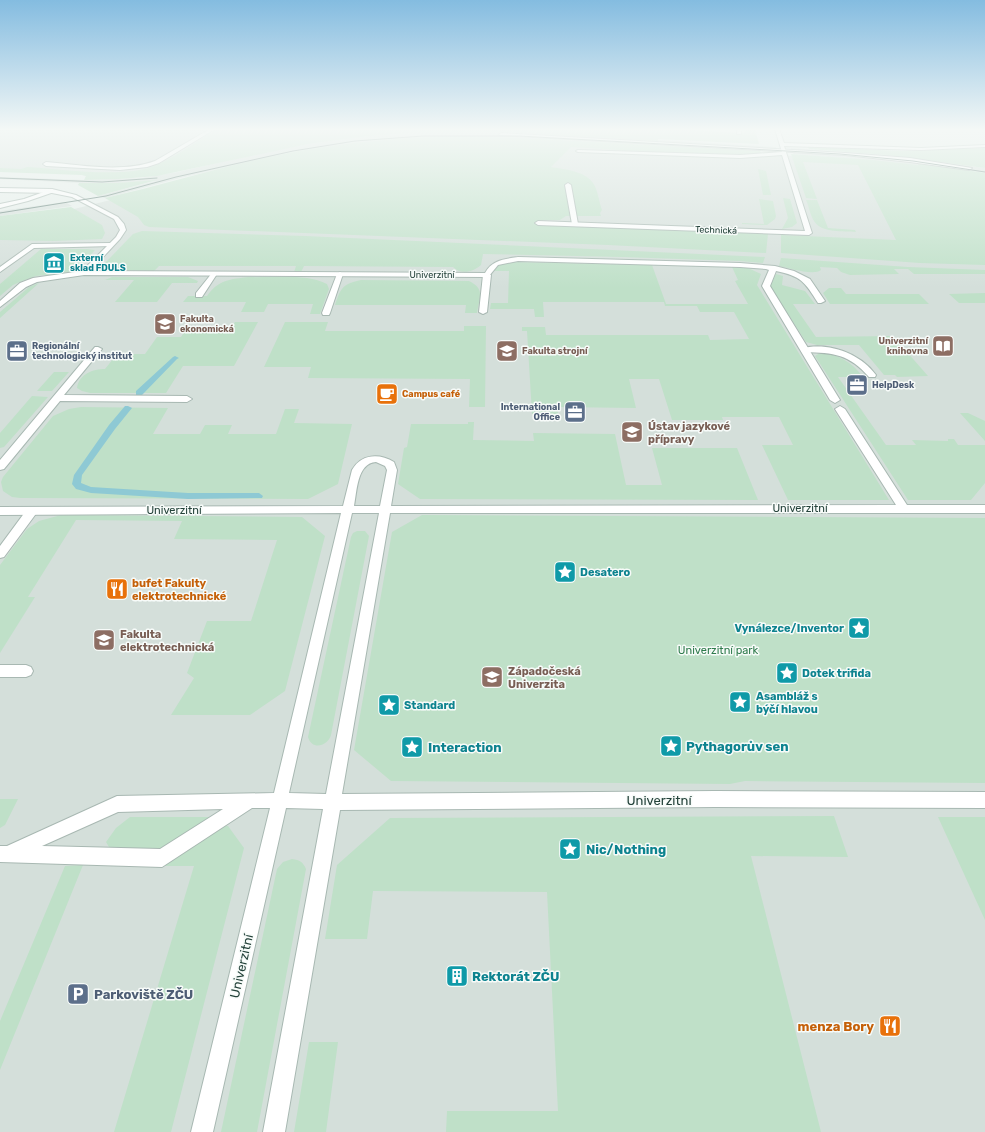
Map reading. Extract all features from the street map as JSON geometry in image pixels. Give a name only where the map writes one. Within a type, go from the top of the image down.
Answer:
[{"type":"street","name":"Technická","points":[[538,223],[809,233],[793,182]]},
{"type":"street","points":[[568,185],[575,224]]},
{"type":"street","points":[[0,186],[42,188],[79,198],[116,218],[121,224],[123,230],[118,238],[84,273]]},
{"type":"street","points":[[0,190],[52,191]]},
{"type":"street","points":[[0,206],[26,200],[52,191]]},
{"type":"street","points":[[0,270],[32,246],[110,245]]},
{"type":"street","points":[[483,312],[487,275],[490,267],[494,264],[518,260],[725,264],[773,269],[796,275],[808,281],[822,301]]},
{"type":"street","points":[[773,269],[766,286],[837,404],[903,508]]},
{"type":"street","name":"Univerzitní","points":[[0,305],[23,285],[36,280],[84,273],[487,275]]},
{"type":"street","points":[[199,295],[214,274]]},
{"type":"street","points":[[326,313],[340,274]]},
{"type":"street","points":[[0,467],[98,348]]},
{"type":"street","points":[[805,350],[831,351],[845,354],[863,364],[872,375]]},
{"type":"street","points":[[58,398],[187,399]]},
{"type":"street","name":"Univerzitní","points":[[202,1132],[358,466],[366,461],[377,459],[387,461],[392,467],[274,1132]]},
{"type":"street","name":"Univerzitní","points":[[0,511],[348,509],[981,509],[985,499]]},
{"type":"street","points":[[0,554],[32,511]]},
{"type":"street","points":[[0,671],[26,671]]},
{"type":"street","name":"Univerzitní","points":[[4,854],[117,804],[253,800],[333,802],[731,799],[985,800]]},
{"type":"street","name":"Univerzitní","points":[[4,854],[162,858],[253,800]]},
{"type":"shaded area","points":[[57,182],[141,182],[100,184]]},
{"type":"shaded area","points":[[153,182],[166,182],[105,198],[98,196]]},
{"type":"shaded area","name":"Západočeská Univerzita","points":[[192,182],[985,182],[985,1132],[0,1132],[0,221],[66,211],[163,187]]},
{"type":"shaded area","points":[[65,202],[72,206],[0,216],[0,211]]},
{"type":"green space","points":[[150,182],[98,196],[78,185],[79,183]]},
{"type":"green space","points":[[171,182],[592,182],[595,186],[602,210],[600,213],[601,216],[566,216],[560,220],[539,220],[538,225],[768,234],[766,253],[608,245],[149,227],[144,225],[138,217],[105,198]]},
{"type":"green space","points":[[760,182],[768,182],[771,195],[763,195]]},
{"type":"green space","points":[[800,182],[811,182],[817,199],[806,198]]},
{"type":"green space","points":[[867,182],[985,182],[985,265],[920,263],[781,253],[781,235],[896,240]]},
{"type":"green space","points":[[783,198],[790,199],[797,223],[792,227],[782,229],[788,218]]},
{"type":"green space","points":[[759,199],[773,201],[776,216],[775,219],[767,225],[742,224],[764,224]]},
{"type":"green space","points":[[806,200],[817,200],[828,228],[855,230],[856,232],[833,231],[817,225],[813,219]]},
{"type":"green space","points":[[71,207],[102,225],[105,233],[102,239],[54,241],[0,240],[0,216]]},
{"type":"green space","points":[[142,231],[305,236],[765,257],[763,263],[622,257],[483,254],[481,265],[467,272],[460,271],[453,267],[304,266],[301,272],[294,272],[296,266],[159,266],[154,271],[114,270],[104,268],[103,265],[133,234]]},
{"type":"green space","points":[[41,249],[95,250],[78,268],[68,272],[36,276],[22,281],[13,285],[0,296],[0,284]]},
{"type":"green space","points":[[781,258],[908,267],[985,270],[985,274],[914,274],[908,269],[894,269],[899,274],[850,275],[841,272],[837,268],[820,267],[821,270],[818,272],[807,272],[779,266]]},
{"type":"green space","points":[[512,262],[652,265],[666,304],[748,304],[735,281],[738,280],[732,267],[748,268],[761,274],[757,285],[889,500],[788,500],[762,445],[793,445],[779,417],[722,417],[723,420],[672,420],[659,379],[629,379],[636,408],[558,407],[558,414],[532,414],[527,331],[522,331],[522,327],[545,327],[546,335],[708,335],[710,340],[749,339],[734,312],[700,312],[697,306],[665,306],[664,302],[543,302],[544,317],[535,317],[534,309],[490,309],[491,303],[508,303],[509,271],[493,271],[497,266]]},
{"type":"green space","points":[[776,274],[783,276],[782,285],[805,291],[815,304],[793,304],[816,337],[893,336],[928,376],[897,377],[895,375],[884,375],[859,345],[817,345],[806,342],[770,286]]},
{"type":"green space","points":[[112,277],[188,277],[198,281],[197,283],[172,283],[157,302],[115,302],[134,280],[105,280]]},
{"type":"green space","points":[[249,277],[309,278],[327,284],[329,289],[320,314],[310,314],[313,304],[268,304],[264,312],[241,312],[246,302],[183,302],[188,296],[207,296],[220,283],[225,281]]},
{"type":"green space","points":[[361,280],[469,281],[478,287],[480,291],[477,313],[465,313],[466,305],[335,305],[341,290],[346,285]]},
{"type":"green space","points":[[39,283],[0,318],[0,312],[29,287]]},
{"type":"green space","points":[[829,288],[841,288],[846,294],[919,294],[929,304],[830,304],[823,293]]},
{"type":"green space","points":[[985,293],[985,303],[959,303],[949,294]]},
{"type":"green space","points":[[235,322],[258,322],[234,366],[183,366],[166,393],[90,393],[77,388],[78,383],[87,373],[105,369],[117,354],[145,354],[157,337],[181,337],[187,328],[231,328]]},
{"type":"green space","points":[[285,322],[328,322],[325,331],[464,331],[464,326],[486,326],[485,407],[469,407],[470,379],[308,378],[311,367],[264,367]]},
{"type":"green space","points":[[820,353],[839,357],[854,367],[863,377],[838,377],[886,445],[916,445],[912,440],[948,441],[948,439],[954,439],[958,445],[985,445],[985,483],[971,500],[908,500],[815,356]]},
{"type":"green space","points":[[54,372],[69,372],[52,391],[37,391]]},
{"type":"green space","points":[[32,396],[48,397],[4,447],[0,448],[0,433]]},
{"type":"green space","points":[[81,407],[168,408],[153,434],[200,434],[205,425],[232,425],[228,434],[276,434],[285,409],[299,409],[294,423],[352,424],[338,484],[308,499],[20,498],[12,497],[3,491],[1,482],[3,477],[53,416],[69,409]]},
{"type":"green space","points":[[960,413],[968,413],[985,421],[985,441]]},
{"type":"green space","points":[[468,422],[474,422],[473,440],[534,441],[533,433],[615,434],[626,485],[662,485],[652,448],[737,448],[758,500],[420,499],[398,484],[404,448],[407,447],[411,424],[468,424]]},
{"type":"green space","points":[[61,515],[302,517],[325,536],[285,691],[250,715],[171,715],[194,678],[187,673],[207,621],[251,621],[277,540],[174,539],[182,521],[76,520],[28,597],[35,597],[0,653],[0,565],[27,529],[39,521]]},
{"type":"green space","name":"Univerzitní park","points":[[422,515],[985,518],[985,783],[745,781],[730,784],[391,781],[354,750],[392,532]]},
{"type":"green space","points":[[357,531],[365,531],[369,536],[331,735],[327,742],[316,745],[310,741],[308,737],[351,537],[353,533]]},
{"type":"green space","points":[[0,799],[18,799],[5,825],[0,828]]},
{"type":"green space","points":[[834,816],[848,857],[751,856],[821,1132],[446,1132],[447,1111],[558,1111],[547,892],[373,891],[367,939],[325,939],[337,865],[390,818]]},
{"type":"green space","points":[[130,817],[213,817],[160,852],[112,852],[106,842],[116,828]]},
{"type":"green space","points":[[938,817],[985,817],[985,920]]},
{"type":"green space","points":[[221,826],[228,826],[244,848],[171,1132],[114,1132],[194,866],[161,866]]},
{"type":"green space","points":[[292,859],[301,862],[306,869],[257,1132],[221,1132],[277,869],[283,862]]},
{"type":"green space","points":[[83,865],[0,1070],[0,1021],[65,866]]},
{"type":"green space","points":[[309,1042],[338,1042],[326,1132],[294,1132]]},
{"type":"waterway","points":[[139,393],[175,358]]},
{"type":"waterway","points":[[128,408],[112,427],[78,475],[76,484],[79,487],[91,490],[188,496],[259,496]]},
{"type":"tram line","points":[[98,182],[104,182]]},
{"type":"tram line","points":[[0,213],[106,196],[158,182]]},
{"type":"place","name":"Externí sklad FDULS","points":[[54,263]]},
{"type":"place","name":"Fakulta ekonomická","points":[[165,324]]},
{"type":"place","name":"Univerzitní knihovna","points":[[943,346]]},
{"type":"place","name":"Regionální technologický institut","points":[[17,351]]},
{"type":"place","name":"Fakulta strojní","points":[[507,351]]},
{"type":"place","name":"HelpDesk","points":[[857,385]]},
{"type":"place","name":"Campus café","points":[[387,394]]},
{"type":"place","name":"International Office","points":[[575,412]]},
{"type":"place","name":"Ústav jazykové přípravy","points":[[632,432]]},
{"type":"place","name":"Desatero","points":[[565,572]]},
{"type":"place","name":"bufet Fakulty elektrotechnické","points":[[117,589]]},
{"type":"place","name":"Vynálezce/Inventor","points":[[859,628]]},
{"type":"place","name":"Fakulta elektrotechnická","points":[[104,640]]},
{"type":"place","name":"Dotek trifida","points":[[787,673]]},
{"type":"place","name":"Západočeská Univerzita","points":[[492,677]]},
{"type":"place","name":"Asambláž s býčí hlavou","points":[[740,702]]},
{"type":"place","name":"Standard","points":[[389,705]]},
{"type":"place","name":"Pythagorův sen","points":[[671,746]]},
{"type":"place","name":"Interaction","points":[[412,747]]},
{"type":"place","name":"Nic/Nothing","points":[[570,849]]},
{"type":"place","name":"Rektorát ZČU","points":[[457,976]]},
{"type":"place","name":"Parkoviště ZČU","points":[[78,994]]},
{"type":"place","name":"menza Bory","points":[[890,1026]]}]
